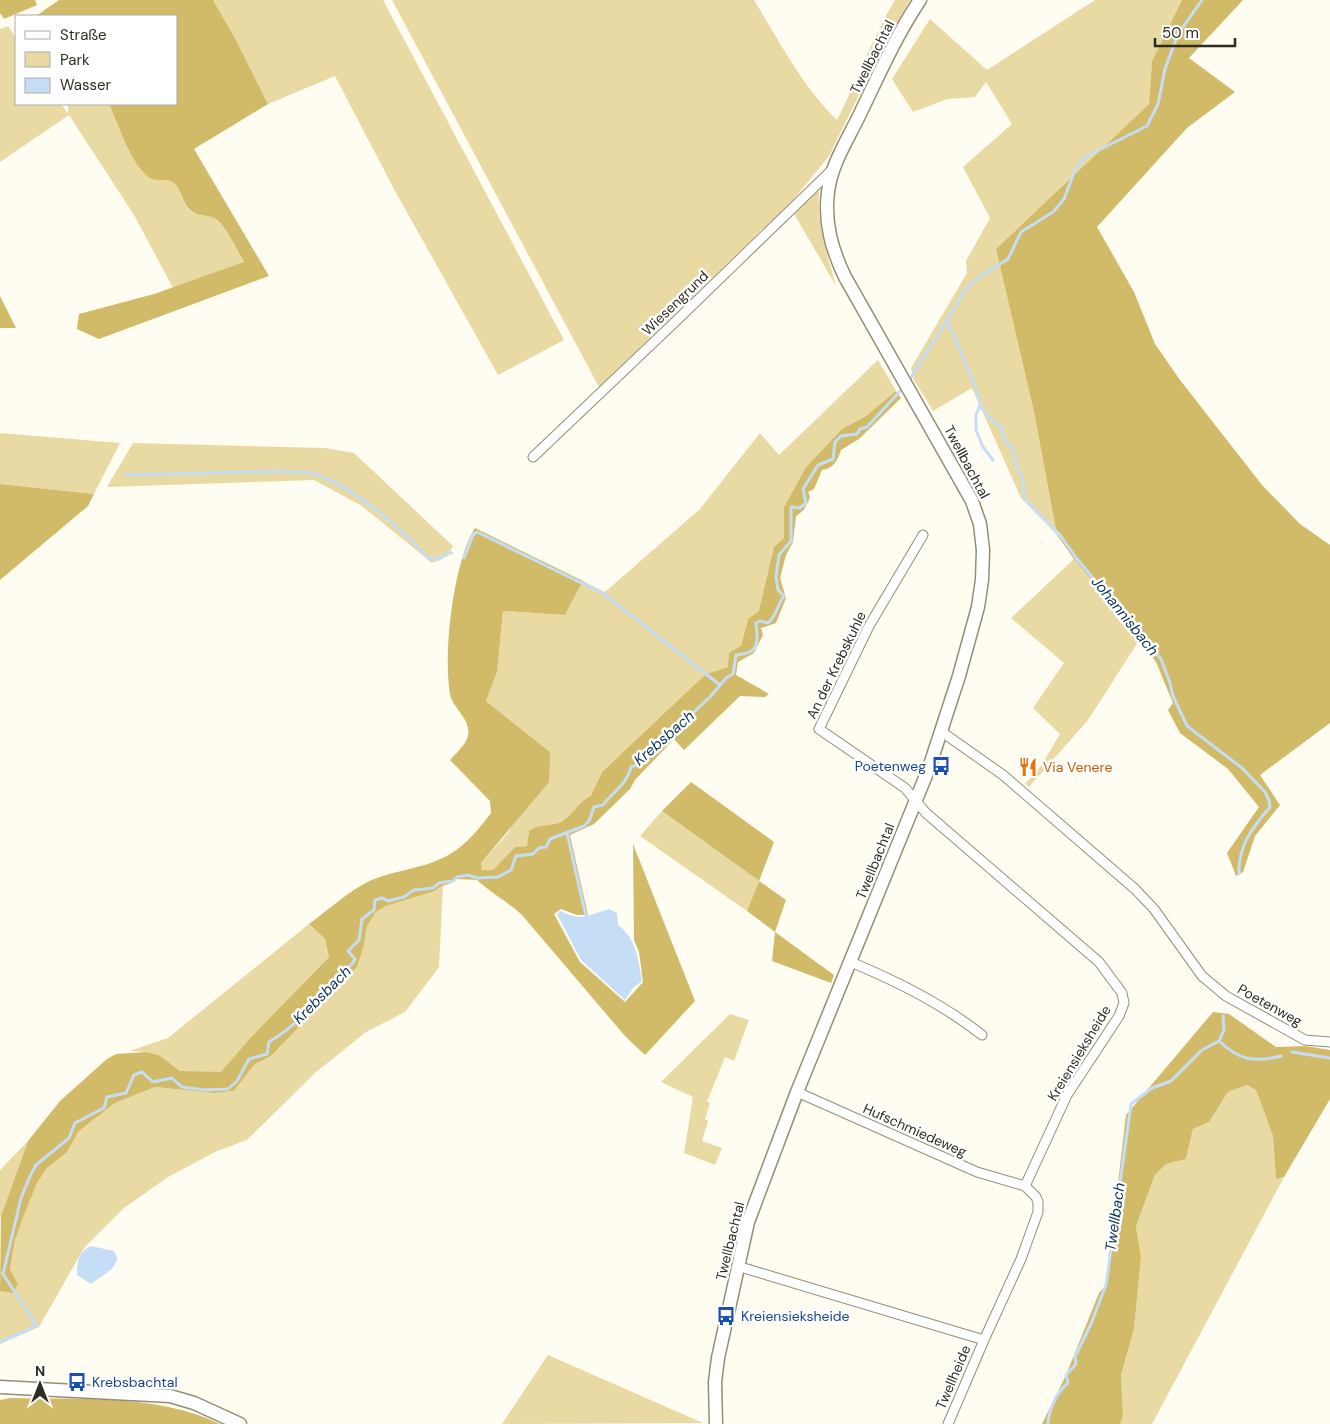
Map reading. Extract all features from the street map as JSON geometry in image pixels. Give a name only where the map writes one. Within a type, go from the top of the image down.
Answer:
[{"type":"street","name":"Twellbachtal","points":[[716,1424],[715,1382],[718,1358],[737,1266],[754,1206],[797,1092],[851,962],[942,732],[978,607],[982,580],[983,550],[980,524],[972,501],[834,255],[827,212],[828,191],[834,167],[892,48],[920,0]]},
{"type":"street","name":"Wiesengrund","points":[[533,457],[834,167]]},
{"type":"street","name":"An der Krebskuhle","points":[[916,800],[905,788],[820,729],[869,626],[922,535]]},
{"type":"street","name":"Poetenweg","points":[[942,732],[1003,775],[1135,889],[1154,910],[1202,976],[1226,996],[1305,1040],[1330,1042]]},
{"type":"street","name":"Kreiensieksheide","points":[[916,800],[926,813],[1099,962],[1122,993],[1124,1003],[1120,1016],[1068,1095],[1025,1186]]},
{"type":"street","points":[[851,962],[898,982],[927,998],[958,1016],[982,1035]]},
{"type":"street","name":"Hufschmiedeweg","points":[[797,1092],[977,1172],[1025,1186]]},
{"type":"street","points":[[737,1266],[984,1340],[1021,1259],[1038,1212],[1038,1202],[1025,1186]]},
{"type":"street","name":"Twellheide","points":[[948,1424],[984,1340]]},
{"type":"street","points":[[0,1387],[170,1396],[194,1403],[240,1424]]},
{"type":"green space","points":[[213,0],[383,0],[564,340],[498,375],[394,189],[335,76],[268,104],[236,40]]},
{"type":"green space","points":[[392,0],[754,0],[802,78],[824,107],[837,120],[879,29],[895,0],[910,0],[878,56],[829,156],[793,200],[599,387]]},
{"type":"green space","points":[[1095,0],[1182,0],[1152,61],[1149,104],[996,249],[1034,412],[1057,535],[1021,498],[972,388],[933,411],[914,380],[911,368],[967,273],[966,261],[990,218],[963,167],[1012,124],[986,82],[975,97],[947,99],[913,112],[892,79],[930,19],[987,70]]},
{"type":"green space","points":[[8,26],[15,36],[15,105],[62,105],[68,114],[68,105],[109,105],[120,132],[140,169],[150,178],[168,180],[174,183],[189,210],[218,221],[244,263],[173,288],[134,215],[69,115],[0,162],[0,29]]},
{"type":"green space","points":[[815,191],[819,192],[821,228],[836,286],[793,212]]},
{"type":"green space","points":[[878,360],[896,391],[866,416],[842,429],[806,467],[784,507],[784,538],[759,612],[748,619],[741,646],[728,667],[706,674],[693,686],[602,772],[591,797],[564,820],[529,831],[527,846],[515,847],[493,870],[482,870],[481,863],[508,833],[550,752],[486,701],[497,671],[503,611],[565,615],[583,581],[605,592],[700,509],[760,433],[779,455]]},
{"type":"green space","points":[[0,433],[120,443],[94,494],[0,484]]},
{"type":"green space","points":[[133,443],[325,448],[354,453],[453,546],[448,556],[432,563],[362,506],[314,480],[107,487]]},
{"type":"green space","points":[[1074,559],[1140,639],[1088,720],[1029,787],[1025,784],[1041,766],[1060,734],[1033,708],[1064,663],[1011,618]]},
{"type":"green space","points":[[662,811],[759,881],[747,911],[640,836]]},
{"type":"green space","points":[[440,885],[443,885],[439,967],[405,1012],[366,1032],[315,1073],[247,1140],[217,1151],[168,1177],[124,1208],[84,1248],[39,1327],[0,1344],[0,1291],[4,1290],[9,1293],[18,1284],[10,1269],[15,1240],[23,1218],[37,1183],[47,1168],[67,1152],[79,1131],[115,1103],[155,1087],[214,1093],[234,1091],[254,1065],[271,1056],[357,967],[364,945],[367,926],[376,912],[386,906],[435,891]]},
{"type":"green space","points":[[309,924],[325,939],[329,957],[252,1036],[221,1073],[180,1071],[159,1055],[130,1051],[168,1038]]},
{"type":"green space","points":[[730,1014],[749,1020],[734,1061],[725,1057],[707,1102],[710,1103],[705,1119],[708,1121],[702,1141],[722,1148],[715,1165],[684,1153],[693,1097],[661,1082]]},
{"type":"green space","points":[[1247,1085],[1256,1090],[1273,1136],[1276,1179],[1284,1177],[1152,1424],[1120,1424],[1123,1416],[1121,1375],[1134,1329],[1141,1257],[1136,1226],[1155,1175],[1166,1164],[1186,1159],[1193,1129],[1209,1122],[1228,1092]]},
{"type":"green space","points":[[28,1141],[1,1216],[0,1219],[0,1170]]},
{"type":"green space","points":[[548,1355],[703,1423],[502,1424]]},
{"type":"shaded area","points":[[0,0],[35,0],[37,5],[4,19],[0,13]]},
{"type":"shaded area","points":[[59,0],[213,0],[236,40],[268,104],[194,149],[269,276],[99,339],[77,329],[79,314],[154,294],[244,262],[218,221],[214,218],[192,212],[171,181],[150,178],[140,169],[120,132],[109,105],[178,105],[178,15],[37,15]]},
{"type":"shaded area","points":[[1182,0],[1243,0],[1189,58],[1235,92],[1187,128],[1097,227],[1134,292],[1155,344],[1180,380],[1262,485],[1300,524],[1330,545],[1330,723],[1260,775],[1280,805],[1255,836],[1243,872],[1236,876],[1227,853],[1259,807],[1228,769],[1180,733],[1168,710],[1173,703],[1156,662],[1140,639],[1074,559],[1057,535],[1034,412],[996,249],[1149,104],[1152,61]]},
{"type":"shaded area","points":[[0,296],[16,328],[0,328]]},
{"type":"shaded area","points":[[896,391],[901,398],[859,439],[841,450],[832,466],[822,470],[814,489],[808,492],[810,497],[806,506],[796,516],[793,542],[786,555],[780,578],[786,598],[776,623],[761,628],[763,635],[754,653],[738,662],[736,675],[769,694],[765,697],[740,696],[684,750],[674,739],[635,780],[630,789],[594,824],[570,835],[588,915],[577,915],[561,909],[554,914],[580,962],[625,1002],[643,982],[639,952],[634,940],[633,844],[695,1001],[645,1055],[625,1036],[522,915],[477,880],[457,879],[435,891],[386,906],[376,912],[367,926],[364,945],[357,967],[271,1056],[254,1065],[234,1091],[214,1093],[155,1087],[115,1103],[79,1131],[67,1152],[47,1168],[37,1183],[15,1240],[10,1269],[18,1284],[13,1293],[0,1291],[1,1216],[28,1141],[60,1101],[107,1059],[116,1054],[146,1052],[159,1055],[180,1071],[221,1072],[252,1036],[329,957],[325,939],[309,924],[348,894],[371,880],[429,864],[454,852],[474,834],[491,813],[490,801],[450,760],[468,737],[465,719],[453,703],[450,694],[448,656],[449,633],[456,585],[467,544],[475,528],[583,581],[565,615],[503,611],[497,672],[486,701],[550,752],[549,782],[481,863],[482,870],[493,870],[515,847],[527,846],[529,831],[537,827],[560,822],[591,796],[602,772],[706,674],[728,667],[729,653],[741,646],[748,619],[759,611],[774,547],[784,538],[784,507],[806,467],[842,429],[866,416]]},
{"type":"shaded area","points":[[0,484],[94,494],[88,506],[0,580]]},
{"type":"shaded area","points":[[691,782],[774,842],[759,881],[662,811]]},
{"type":"shaded area","points":[[759,881],[786,900],[775,932],[747,911]]},
{"type":"shaded area","points":[[775,932],[834,975],[831,983],[772,961]]},
{"type":"shaded area","points":[[1213,1012],[1229,1014],[1276,1047],[1306,1046],[1330,1050],[1330,1099],[1284,1177],[1276,1179],[1273,1136],[1256,1090],[1247,1085],[1228,1092],[1209,1122],[1193,1129],[1186,1159],[1166,1164],[1155,1175],[1136,1226],[1141,1257],[1134,1329],[1121,1375],[1123,1416],[1120,1424],[1042,1424],[1066,1375],[1099,1293],[1106,1285],[1126,1115]]},
{"type":"shaded area","points":[[10,1398],[117,1400],[143,1403],[170,1407],[220,1424],[0,1424],[0,1400]]},
{"type":"water","points":[[609,909],[617,913],[618,925],[633,943],[642,981],[633,988],[625,1000],[581,960],[557,914],[561,911],[580,917]]},
{"type":"water","points":[[91,1246],[114,1251],[118,1259],[112,1269],[91,1284],[77,1275],[77,1266],[83,1251]]},
{"type":"waterway","name":"Johannisbach","points":[[993,460],[983,447],[976,430],[976,415],[980,405],[976,388],[947,320],[966,289],[978,278],[1008,259],[1021,232],[1053,212],[1064,199],[1075,170],[1085,157],[1147,126],[1158,104],[1165,69],[1178,34],[1202,0]]},
{"type":"waterway","points":[[909,381],[947,320]]},
{"type":"waterway","name":"Krebsbach","points":[[0,1342],[37,1326],[3,1274],[21,1198],[31,1174],[36,1165],[69,1138],[75,1123],[104,1108],[107,1097],[126,1093],[134,1075],[142,1072],[153,1082],[172,1078],[182,1087],[204,1090],[228,1089],[237,1081],[249,1059],[267,1054],[269,1042],[297,1021],[333,980],[353,962],[355,959],[348,951],[359,940],[362,919],[374,910],[375,900],[382,898],[388,901],[404,897],[414,890],[433,888],[439,883],[453,881],[457,877],[468,875],[477,878],[498,877],[511,870],[516,856],[533,854],[539,848],[546,847],[550,839],[584,826],[589,821],[594,807],[603,805],[619,788],[631,767],[637,765],[651,750],[663,744],[710,697],[726,678],[733,674],[736,655],[750,652],[756,646],[756,623],[760,621],[768,623],[784,596],[778,590],[776,576],[779,555],[791,541],[791,507],[800,508],[806,503],[803,489],[818,465],[833,459],[835,442],[841,436],[857,434],[860,429],[867,427],[903,388]]},
{"type":"waterway","name":"Johannisbach","points":[[980,405],[989,418],[1001,427],[1006,443],[1012,446],[1017,467],[1023,480],[1024,498],[1060,535],[1077,559],[1161,659],[1173,696],[1187,726],[1242,768],[1265,792],[1270,807],[1257,822],[1247,838],[1241,855],[1239,874]]},
{"type":"waterway","points":[[125,475],[288,471],[311,473],[343,487],[359,497],[405,534],[429,559],[439,559],[447,553],[452,553]]},
{"type":"waterway","points":[[464,558],[473,535],[477,532],[604,594],[720,685]]},
{"type":"waterway","points":[[567,833],[586,917]]},
{"type":"waterway","name":"Twellbach","points":[[1048,1424],[1054,1402],[1068,1383],[1066,1375],[1076,1364],[1075,1357],[1091,1324],[1106,1285],[1131,1104],[1152,1088],[1171,1081],[1202,1050],[1219,1041],[1224,1030],[1223,1016]]},
{"type":"waterway","name":"Johannisbach","points":[[1219,1041],[1233,1052],[1247,1058],[1263,1059],[1281,1056]]},
{"type":"waterway","name":"Johannisbach","points":[[1292,1052],[1330,1058]]},
{"type":"place","name":"Poetenweg","points":[[941,766]]},
{"type":"place","name":"Via Venere","points":[[1028,767]]},
{"type":"place","name":"Kreiensieksheide","points":[[726,1316]]},
{"type":"place","name":"Krebsbachtal","points":[[77,1382]]}]
